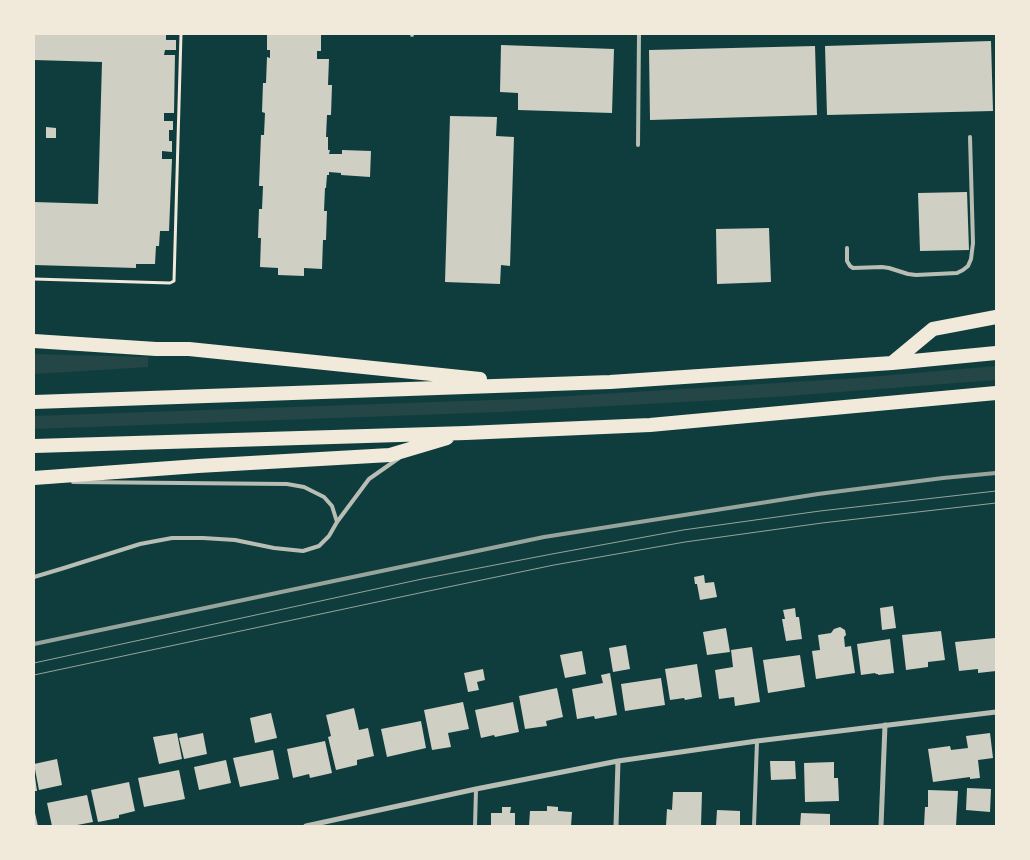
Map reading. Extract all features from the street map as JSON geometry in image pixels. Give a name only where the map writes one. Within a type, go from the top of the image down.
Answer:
[{"type":"highway","points":[[892,362],[933,329],[996,317]]},
{"type":"highway","points":[[34,341],[156,349],[189,349],[532,385]]},
{"type":"highway","points":[[34,402],[610,382],[996,353]]},
{"type":"highway","points":[[34,446],[466,433],[650,425],[996,393]]},
{"type":"highway","points":[[34,479],[390,455],[466,433]]},
{"type":"street","points":[[306,826],[333,824],[476,789],[618,761],[757,741],[996,712]]},
{"type":"street","points":[[881,826],[885,725]]},
{"type":"street","points":[[616,826],[618,761]]},
{"type":"lane","points":[[638,145],[639,34]]},
{"type":"lane","points":[[847,248],[847,261],[853,268],[882,267],[916,275],[957,272],[968,266],[974,243],[970,137]]},
{"type":"lane","points":[[34,577],[140,544],[172,538],[234,540],[274,548],[303,551],[319,546],[329,536],[369,479],[412,449]]},
{"type":"lane","points":[[34,479],[53,482]]},
{"type":"lane","points":[[73,482],[287,484],[304,487],[324,497],[332,506],[337,522]]},
{"type":"lane","points":[[754,826],[757,741]]},
{"type":"lane","points":[[475,826],[476,789]]},
{"type":"path","points":[[34,280],[170,283],[174,281],[181,34]]},
{"type":"shaded area","points":[[34,354],[148,357],[148,367],[34,374]]},
{"type":"shaded area","points":[[996,366],[996,380],[774,397],[500,412],[34,429],[34,416],[521,399],[858,378]]},
{"type":"building","points":[[34,34],[166,34],[166,40],[176,40],[176,50],[165,50],[164,55],[175,55],[174,113],[164,113],[164,121],[173,121],[173,130],[169,130],[172,152],[162,151],[162,159],[172,159],[169,231],[160,231],[159,246],[156,246],[155,264],[136,264],[136,268],[34,265],[34,202],[98,204],[102,62],[34,60]]},
{"type":"building","points":[[267,34],[321,34],[321,51],[317,51],[317,59],[329,59],[328,85],[332,85],[331,115],[327,115],[326,137],[328,137],[329,154],[342,154],[342,150],[371,151],[370,177],[341,175],[341,173],[329,172],[329,175],[327,175],[324,211],[327,211],[326,240],[323,240],[322,269],[304,268],[304,276],[278,275],[278,268],[260,267],[259,209],[262,209],[263,186],[259,186],[261,135],[264,135],[265,113],[262,112],[263,83],[266,83],[267,57],[270,58],[270,50],[267,50]]},
{"type":"building","points":[[991,41],[993,111],[827,115],[825,46]]},
{"type":"building","points":[[501,45],[614,49],[612,113],[518,110],[518,93],[500,92]]},
{"type":"building","points":[[815,46],[817,115],[650,120],[649,50]]},
{"type":"building","points":[[450,116],[497,117],[496,136],[514,137],[510,266],[501,265],[500,284],[445,282]]},
{"type":"building","points":[[46,127],[56,128],[56,138],[46,138]]},
{"type":"building","points":[[967,192],[969,250],[920,251],[918,193]]},
{"type":"building","points":[[769,228],[771,282],[717,284],[716,229]]},
{"type":"building","points":[[704,575],[705,583],[714,582],[717,597],[700,600],[694,577]]},
{"type":"building","points":[[893,606],[896,628],[882,630],[880,608]]},
{"type":"building","points":[[795,608],[796,617],[799,617],[802,639],[786,641],[782,619],[785,619],[783,610]]},
{"type":"building","points":[[840,627],[845,630],[845,647],[851,646],[855,673],[816,679],[812,651],[820,650],[818,635],[831,633],[834,629]]},
{"type":"building","points":[[726,628],[730,652],[707,655],[703,632]]},
{"type":"building","points":[[941,631],[945,660],[928,662],[928,667],[906,670],[902,635]]},
{"type":"building","points":[[995,638],[996,671],[978,673],[978,669],[959,671],[955,642]]},
{"type":"building","points":[[890,639],[894,673],[861,675],[857,644]]},
{"type":"building","points":[[626,645],[630,669],[613,672],[609,648]]},
{"type":"building","points":[[752,647],[760,702],[735,706],[734,697],[719,699],[715,670],[733,667],[731,650]]},
{"type":"building","points":[[582,651],[586,674],[565,678],[560,655]]},
{"type":"building","points":[[800,655],[805,687],[768,693],[763,660]]},
{"type":"building","points":[[697,664],[702,697],[670,700],[665,669]]},
{"type":"building","points":[[483,669],[485,680],[477,682],[479,690],[468,692],[464,673]]},
{"type":"building","points":[[610,673],[617,715],[595,719],[594,716],[577,719],[572,689],[603,683],[601,675]]},
{"type":"building","points":[[661,678],[665,705],[625,711],[621,684]]},
{"type":"building","points":[[557,688],[563,717],[546,721],[547,726],[525,729],[519,696]]},
{"type":"building","points":[[463,702],[469,729],[448,733],[451,747],[432,750],[424,710]]},
{"type":"building","points":[[513,702],[519,732],[481,738],[475,710]]},
{"type":"building","points":[[354,708],[359,730],[368,728],[374,756],[357,760],[357,765],[336,770],[328,737],[331,736],[326,715]]},
{"type":"building","points":[[271,713],[277,738],[255,743],[250,718]]},
{"type":"building","points":[[421,721],[426,748],[387,757],[381,729]]},
{"type":"building","points":[[177,733],[182,759],[159,764],[153,737]]},
{"type":"building","points":[[203,733],[207,754],[184,759],[179,738]]},
{"type":"building","points":[[990,733],[993,758],[978,760],[980,778],[970,779],[970,777],[933,782],[928,749],[950,746],[951,750],[968,748],[966,736]]},
{"type":"building","points":[[325,741],[332,773],[310,778],[309,774],[293,778],[287,749]]},
{"type":"building","points":[[273,750],[279,779],[240,787],[233,758]]},
{"type":"building","points":[[57,759],[62,785],[39,790],[34,764]]},
{"type":"building","points":[[226,760],[231,783],[199,790],[194,767]]},
{"type":"building","points":[[770,761],[795,761],[796,779],[771,780]]},
{"type":"building","points":[[834,762],[834,778],[838,778],[839,801],[805,802],[804,763]]},
{"type":"building","points":[[179,770],[185,799],[144,807],[138,778]]},
{"type":"building","points":[[35,777],[37,791],[34,791]]},
{"type":"building","points":[[129,782],[135,811],[119,815],[119,818],[98,822],[91,790]]},
{"type":"building","points":[[967,788],[991,789],[990,812],[966,810]]},
{"type":"building","points":[[928,790],[958,791],[956,826],[924,826],[925,807],[928,807]]},
{"type":"building","points":[[673,792],[702,792],[701,826],[666,826],[667,809],[672,810]]},
{"type":"building","points":[[87,795],[93,822],[72,826],[52,826],[47,803]]},
{"type":"building","points":[[547,806],[558,807],[558,811],[572,812],[571,826],[529,826],[530,811],[547,811]]},
{"type":"building","points":[[502,807],[511,807],[510,813],[515,813],[515,826],[491,826],[491,813],[502,813]]},
{"type":"building","points":[[717,810],[740,811],[740,826],[716,826]]},
{"type":"building","points":[[35,813],[38,826],[34,826]]},
{"type":"building","points":[[801,813],[830,814],[830,826],[800,826]]},
{"type":"tram line","points":[[34,663],[422,579],[683,530],[820,511],[996,491]]},
{"type":"tram line","points":[[34,675],[554,565],[685,542],[822,523],[996,503]]},
{"type":"railway","points":[[34,644],[544,537],[818,494],[996,473]]}]
